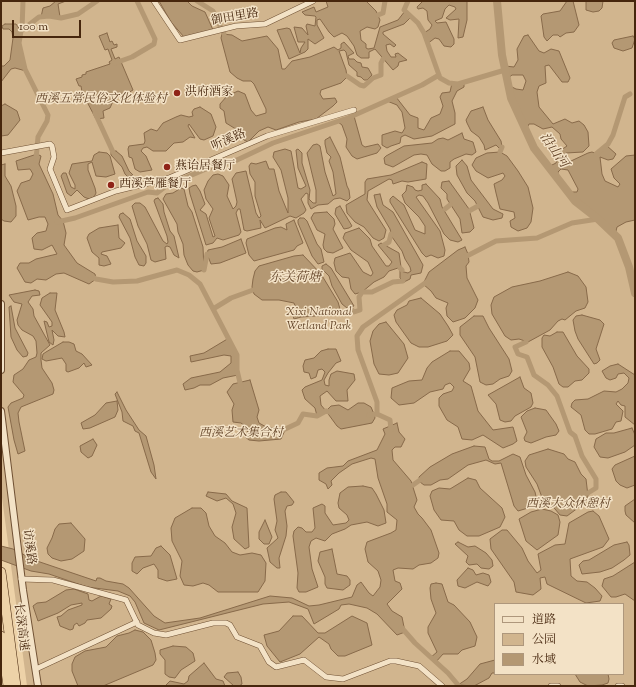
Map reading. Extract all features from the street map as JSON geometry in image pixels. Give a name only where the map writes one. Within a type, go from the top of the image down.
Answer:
[{"type":"highway","name":"长深高速","points":[[1,572],[16,686]]},
{"type":"highway","name":"长深高速","points":[[1,636],[8,686]]},
{"type":"street","name":"御田里路","points":[[154,1],[180,40],[228,28],[265,24],[314,1]]},
{"type":"street","name":"听溪路","points":[[1,153],[50,144],[52,146],[54,157],[50,169],[67,210],[116,191],[169,178],[274,134],[354,110]]},
{"type":"street","points":[[1,304],[1,370]]},
{"type":"street","name":"访溪路","points":[[1,411],[21,579],[38,686]]},
{"type":"street","points":[[21,579],[53,580],[95,593],[113,595],[126,600],[133,612],[136,622],[154,634],[166,635],[213,623],[226,623],[230,625],[237,637],[260,646],[269,662],[276,667],[304,660],[326,677],[343,679],[390,661],[396,661],[419,666],[442,686]]},
{"type":"street","points":[[36,668],[136,622]]},
{"type":"street","points":[[551,686],[558,686]]},
{"type":"green space","name":"Xixi National Wetland Park","points":[[1,1],[635,1],[635,686],[27,686],[1,490]]},
{"type":"water","points":[[56,1],[66,1],[58,4],[60,17],[41,17],[43,8],[50,6]]},
{"type":"water","points":[[159,1],[187,1],[192,6],[205,12],[213,30],[184,37],[171,22]]},
{"type":"water","points":[[326,1],[366,1],[376,11],[380,20],[378,27],[375,29],[367,27],[360,31],[361,40],[366,44],[366,48],[368,49],[374,48],[380,27],[398,20],[405,11],[411,17],[404,24],[383,32],[383,34],[396,45],[394,47],[390,44],[386,45],[387,51],[391,57],[396,57],[395,54],[398,53],[407,60],[399,62],[398,66],[393,70],[375,49],[369,52],[369,58],[361,58],[357,55],[354,46],[347,36],[342,33],[334,37],[320,19],[317,20],[317,25],[324,38],[315,44],[308,39],[308,49],[305,52],[289,59],[277,30],[287,28],[290,29],[300,53],[305,42],[298,42],[294,27],[302,28],[308,35],[306,26],[307,24],[315,26],[316,17],[305,15],[302,12],[314,7],[316,12],[328,7]]},
{"type":"water","points":[[423,1],[467,1],[467,20],[463,37],[458,38],[459,19],[450,20],[446,18],[456,9],[455,7],[449,5],[445,9],[442,18],[435,21],[437,23],[446,22],[454,39],[454,44],[451,47],[444,46],[439,39],[435,38],[427,44],[424,33],[430,29],[432,25],[428,20],[427,11],[423,8],[418,9],[417,7]]},
{"type":"water","points":[[567,1],[573,1],[579,25],[574,32],[566,33],[560,37],[558,35],[553,35],[547,41],[544,37],[541,16],[543,14],[560,11]]},
{"type":"water","points":[[586,1],[603,1],[602,8],[599,11],[593,12],[586,10]]},
{"type":"water","points":[[5,24],[16,24],[21,31],[19,43],[26,71],[15,68],[11,69],[1,82],[1,66],[4,66],[10,60],[13,38],[12,32],[9,29],[3,29],[2,26]]},
{"type":"water","points":[[107,33],[110,42],[112,41],[114,45],[117,44],[117,47],[111,49],[115,59],[119,57],[133,90],[123,96],[122,93],[114,99],[110,108],[103,111],[104,118],[96,119],[85,98],[83,98],[81,86],[79,86],[76,79],[82,77],[82,75],[86,74],[86,72],[110,64],[109,62],[112,60],[108,49],[105,50],[99,36]]},
{"type":"water","points":[[222,34],[232,35],[242,41],[267,36],[278,49],[282,69],[285,69],[292,61],[310,57],[334,47],[338,50],[344,42],[354,53],[348,56],[349,59],[354,59],[361,63],[362,67],[368,68],[372,75],[367,80],[357,76],[357,72],[349,65],[346,52],[344,50],[339,51],[347,77],[341,83],[321,90],[320,94],[323,99],[335,98],[337,102],[333,106],[316,119],[299,122],[276,130],[268,127],[259,131],[248,142],[244,140],[239,131],[226,123],[224,111],[220,108],[220,104],[227,96],[238,91],[245,94],[251,110],[256,116],[266,113],[266,109],[254,84],[251,81],[243,81],[237,78],[230,72],[221,38]]},
{"type":"water","points":[[528,35],[539,51],[544,53],[551,49],[559,51],[570,78],[568,82],[562,82],[549,65],[545,66],[546,83],[539,86],[537,92],[539,107],[553,124],[565,119],[572,123],[579,121],[584,125],[588,132],[589,146],[583,152],[566,153],[566,159],[571,161],[592,152],[597,154],[606,145],[616,154],[613,159],[608,160],[600,157],[602,174],[605,181],[618,187],[620,184],[614,178],[611,169],[626,156],[635,155],[635,220],[626,222],[617,227],[615,235],[575,201],[569,192],[577,192],[578,189],[568,170],[561,169],[558,172],[558,178],[550,166],[556,163],[561,150],[567,146],[561,139],[560,134],[552,127],[543,129],[534,124],[529,124],[526,130],[511,98],[508,85],[516,89],[523,90],[526,81],[523,75],[512,75],[507,79],[505,66],[514,67],[518,60],[517,49],[524,36]]},
{"type":"water","points":[[633,36],[635,39],[632,48],[623,51],[614,48],[612,43],[614,40]]},
{"type":"water","points":[[452,83],[464,83],[464,87],[457,91],[452,101],[455,113],[455,124],[432,136],[414,139],[405,135],[401,137],[400,143],[387,148],[382,145],[382,135],[395,131],[402,133],[405,128],[402,112],[397,105],[387,101],[396,97],[410,115],[418,118],[418,128],[424,130],[431,118],[440,114],[443,106],[440,97],[442,93],[450,92]]},
{"type":"water","points":[[5,104],[17,111],[20,120],[8,135],[1,136],[1,106]]},
{"type":"water","points":[[200,107],[211,114],[216,127],[213,136],[204,140],[200,139],[189,124],[188,126],[195,138],[190,137],[183,142],[174,143],[166,151],[153,151],[147,147],[143,148],[141,151],[146,156],[152,170],[140,172],[135,169],[132,158],[129,157],[129,146],[144,144],[144,133],[151,129],[157,131],[163,123],[181,115],[189,117],[193,116],[192,112],[194,109]]},
{"type":"water","points":[[483,107],[488,120],[501,141],[502,147],[499,148],[496,145],[485,150],[479,137],[471,131],[467,123],[466,120],[471,111]]},
{"type":"water","points":[[354,116],[362,145],[365,147],[378,144],[381,148],[377,153],[357,159],[352,156],[346,147],[347,139],[342,125],[338,122]]},
{"type":"water","points":[[462,133],[464,139],[473,142],[476,152],[472,155],[466,154],[454,159],[450,162],[450,168],[445,171],[441,171],[432,164],[427,155],[421,154],[414,155],[393,167],[385,164],[384,158],[386,156],[404,146],[432,143],[443,138],[448,140]]},
{"type":"water","points":[[330,137],[340,157],[349,190],[350,198],[347,201],[340,198],[334,199],[328,204],[318,205],[311,209],[308,203],[308,194],[306,193],[301,199],[306,210],[304,213],[296,218],[290,216],[265,228],[260,220],[261,228],[247,231],[244,230],[240,209],[238,209],[236,213],[241,232],[239,235],[223,240],[217,238],[213,243],[206,245],[189,188],[196,185],[200,191],[205,204],[200,210],[206,214],[213,237],[215,236],[209,218],[213,209],[206,199],[204,190],[208,181],[213,175],[218,174],[223,176],[229,185],[227,196],[233,209],[237,202],[232,179],[236,173],[246,171],[256,213],[259,218],[261,216],[255,196],[255,182],[250,174],[249,166],[251,163],[256,164],[266,161],[269,169],[274,169],[279,191],[288,213],[288,198],[281,170],[273,157],[274,152],[285,149],[291,151],[298,188],[301,189],[306,186],[298,168],[296,150],[298,149],[302,153],[302,163],[310,190],[309,199],[313,203],[316,203],[316,190],[307,153],[313,145],[317,144],[320,146],[325,172],[333,196],[336,194],[333,172],[329,161],[331,157],[327,153],[325,144],[325,140]]},
{"type":"water","points":[[116,151],[122,156],[129,171],[133,175],[128,177],[122,167],[111,155],[111,152]]},
{"type":"water","points":[[99,152],[107,153],[110,156],[115,174],[106,177],[96,176],[92,162],[88,164],[88,170],[96,193],[94,197],[89,199],[84,197],[77,190],[71,196],[67,193],[61,176],[63,173],[66,173],[71,187],[75,189],[75,185],[69,173],[72,164],[92,161],[94,155]]},
{"type":"water","points":[[500,152],[507,156],[528,187],[533,208],[531,222],[527,228],[518,231],[511,227],[510,221],[515,218],[514,212],[500,209],[494,184],[502,180],[505,176],[503,173],[488,178],[476,171],[472,165],[476,158],[487,153]]},
{"type":"water","points":[[37,154],[41,156],[39,164],[53,194],[58,215],[63,221],[66,233],[64,245],[77,263],[95,274],[96,279],[89,284],[64,273],[56,274],[46,280],[37,279],[31,283],[25,282],[17,268],[20,263],[29,263],[36,259],[57,254],[52,245],[42,250],[34,249],[32,238],[37,233],[46,231],[48,224],[45,217],[28,220],[17,191],[21,183],[30,180],[33,174],[30,169],[18,170],[16,161]]},
{"type":"water","points":[[462,160],[467,166],[471,180],[493,209],[503,214],[502,218],[493,220],[483,217],[475,201],[467,193],[457,175],[456,166]]},
{"type":"water","points":[[422,162],[427,164],[426,179],[408,182],[402,181],[393,184],[392,180],[389,179],[368,191],[367,200],[386,230],[384,238],[379,241],[373,238],[364,227],[355,222],[347,213],[346,205],[365,194],[365,182],[367,179],[391,175]]},
{"type":"water","points":[[5,164],[5,176],[11,186],[16,206],[16,216],[11,222],[1,219],[1,165]]},
{"type":"water","points":[[449,181],[469,209],[474,228],[470,232],[462,233],[460,219],[447,199],[447,194],[441,188],[442,182]]},
{"type":"water","points":[[426,184],[440,199],[442,207],[462,240],[458,242],[450,240],[444,234],[423,196],[419,195],[416,197],[440,231],[445,250],[444,256],[438,258],[431,255],[426,257],[422,253],[390,202],[390,199],[393,196],[404,205],[415,230],[425,234],[425,226],[419,217],[405,203],[402,195],[406,191],[407,185],[418,191],[422,190],[422,185]]},
{"type":"water","points":[[181,188],[184,189],[188,206],[192,212],[203,247],[204,270],[197,272],[193,271],[188,265],[184,255],[183,244],[178,232],[177,224],[163,199],[166,194],[173,193]]},
{"type":"water","points":[[380,194],[383,205],[393,212],[423,265],[421,273],[411,275],[410,279],[404,282],[400,278],[400,271],[408,273],[411,271],[410,267],[402,251],[392,237],[390,229],[377,207],[374,195]]},
{"type":"water","points":[[158,198],[163,204],[170,231],[174,236],[179,258],[174,255],[170,247],[167,246],[165,247],[166,259],[155,262],[151,260],[147,244],[138,226],[132,206],[135,203],[140,203],[145,207],[163,241],[167,244],[167,236],[154,201]]},
{"type":"water","points":[[340,206],[352,226],[349,228],[344,229],[335,214],[336,208]]},
{"type":"water","points":[[327,212],[334,219],[335,224],[333,229],[343,248],[333,253],[327,252],[324,249],[323,245],[325,234],[317,230],[311,218],[314,213]]},
{"type":"water","points":[[123,213],[130,219],[137,241],[146,256],[146,263],[144,266],[139,265],[135,257],[130,238],[119,217],[120,214]]},
{"type":"water","points":[[300,218],[304,218],[307,221],[317,244],[321,249],[324,262],[318,264],[312,256],[298,223]]},
{"type":"water","points":[[294,220],[303,243],[297,246],[294,250],[254,261],[249,255],[246,243],[247,239],[275,228],[281,227],[287,230],[286,224]]},
{"type":"water","points":[[118,225],[119,238],[125,243],[121,248],[102,252],[101,254],[107,256],[111,264],[104,266],[99,265],[99,258],[92,252],[87,238],[89,234],[99,228]]},
{"type":"water","points":[[359,228],[370,239],[372,246],[386,266],[389,266],[392,262],[378,245],[381,243],[399,253],[401,267],[389,271],[384,277],[374,282],[362,292],[355,294],[351,289],[349,278],[342,277],[336,271],[334,263],[335,258],[350,253],[363,272],[371,276],[373,273],[368,262],[351,250],[343,238],[345,233]]},
{"type":"water","points":[[241,239],[246,253],[220,263],[211,264],[207,254],[208,250],[222,247]]},
{"type":"water","points":[[465,247],[469,262],[466,266],[467,278],[478,300],[475,308],[465,318],[453,322],[447,316],[446,308],[448,303],[436,298],[423,284],[429,272],[458,250]]},
{"type":"water","name":"东关荷塘","points":[[303,255],[321,274],[338,302],[340,309],[330,315],[301,317],[294,319],[293,316],[297,311],[294,303],[279,300],[262,300],[254,294],[252,287],[253,279],[255,271],[259,266],[294,256]]},
{"type":"water","points":[[326,264],[331,268],[354,306],[347,308],[342,304],[332,286],[329,276],[322,269],[322,266]]},
{"type":"water","points":[[568,272],[578,276],[586,287],[588,302],[585,308],[576,311],[565,320],[562,319],[558,321],[550,330],[528,342],[519,339],[511,340],[505,336],[492,314],[491,305],[494,297],[512,287],[540,281]]},
{"type":"water","points":[[35,290],[39,291],[40,295],[32,296],[28,302],[33,309],[34,316],[50,345],[41,353],[41,360],[42,368],[52,383],[54,390],[53,394],[21,407],[18,413],[25,451],[18,454],[8,407],[11,403],[23,398],[24,395],[13,382],[14,375],[23,369],[29,360],[36,357],[37,353],[36,341],[33,336],[22,330],[18,325],[17,320],[22,304],[14,302],[9,295]]},
{"type":"water","points":[[50,293],[57,293],[55,310],[65,337],[58,336],[52,330],[54,340],[53,345],[49,342],[44,321],[47,322],[49,327],[52,326],[52,322],[40,305],[42,298]]},
{"type":"water","points":[[421,298],[440,314],[448,326],[453,335],[447,341],[428,347],[419,347],[411,343],[396,322],[394,315],[397,310],[407,305],[409,301]]},
{"type":"water","points":[[11,306],[15,328],[28,353],[27,356],[23,357],[17,350],[11,337],[9,307]]},
{"type":"water","points":[[582,315],[600,320],[604,324],[596,349],[600,360],[594,364],[578,339],[575,331],[573,320],[576,316]]},
{"type":"water","points":[[474,316],[483,316],[509,359],[512,371],[509,376],[500,379],[493,384],[486,385],[480,382],[475,357],[460,335],[460,327]]},
{"type":"water","points":[[386,322],[404,344],[408,358],[398,373],[389,375],[379,374],[374,364],[370,341],[373,331],[379,324]]},
{"type":"water","points":[[557,332],[563,332],[577,356],[589,369],[589,373],[582,380],[575,381],[568,387],[563,387],[559,384],[553,367],[542,347],[542,338],[544,335],[550,336]]},
{"type":"water","points":[[229,338],[237,355],[238,375],[223,378],[210,385],[200,385],[185,390],[183,384],[191,378],[220,372],[231,363],[231,356],[224,355],[191,362],[190,356],[204,353]]},
{"type":"water","points":[[63,342],[74,344],[76,351],[82,354],[92,365],[86,367],[84,363],[79,368],[68,372],[66,371],[66,364],[62,358],[46,361],[42,359],[43,354]]},
{"type":"water","points":[[336,349],[341,361],[336,363],[328,373],[324,380],[325,385],[329,386],[331,374],[337,371],[354,374],[355,380],[347,390],[348,401],[336,401],[327,391],[320,396],[321,405],[326,411],[317,416],[315,408],[305,399],[302,390],[305,387],[322,380],[325,372],[322,369],[318,370],[316,377],[311,379],[309,373],[304,372],[303,366],[305,360],[314,358],[321,351]]},
{"type":"water","points":[[450,351],[459,351],[469,363],[470,369],[463,381],[471,386],[478,411],[493,430],[513,427],[517,441],[513,444],[503,448],[483,435],[472,440],[462,439],[458,427],[447,420],[439,406],[439,398],[443,394],[452,391],[454,387],[450,383],[445,385],[443,389],[430,392],[414,403],[399,405],[391,398],[392,388],[409,381],[422,380],[427,368],[432,362]]},
{"type":"water","points":[[618,364],[635,375],[635,425],[625,417],[625,406],[621,405],[618,401],[616,404],[623,411],[621,421],[616,422],[612,429],[595,434],[589,434],[585,430],[581,415],[571,407],[572,403],[575,400],[588,399],[604,391],[616,392],[622,389],[628,383],[629,378],[624,373],[618,374],[616,378],[610,380],[606,378],[602,371],[610,366]]},
{"type":"water","points":[[520,377],[524,388],[531,393],[533,403],[531,407],[515,416],[511,421],[505,422],[500,420],[496,404],[488,395]]},
{"type":"water","points":[[250,380],[259,410],[257,417],[259,423],[268,428],[286,428],[281,439],[259,441],[249,440],[244,436],[248,433],[246,427],[241,423],[233,422],[232,410],[234,404],[227,392],[233,384]]},
{"type":"water","points":[[117,392],[126,410],[139,430],[146,436],[154,465],[156,479],[151,472],[139,433],[135,431],[133,426],[123,421],[122,412],[115,394]]},
{"type":"water","points":[[117,401],[118,410],[115,417],[90,428],[83,429],[81,423],[95,415],[106,403]]},
{"type":"water","points":[[358,403],[364,403],[371,407],[375,418],[372,423],[341,429],[326,411],[331,406],[339,405],[348,410]]},
{"type":"water","points":[[535,408],[546,410],[559,431],[556,435],[531,443],[525,441],[524,438],[527,432],[521,417],[527,411]]},
{"type":"water","points":[[397,423],[399,432],[405,439],[401,447],[395,447],[392,450],[393,460],[411,481],[417,500],[414,507],[431,530],[439,553],[438,558],[431,563],[419,565],[413,569],[398,568],[393,570],[395,581],[400,583],[402,589],[387,604],[392,611],[402,617],[405,632],[397,635],[377,614],[367,608],[349,604],[341,605],[339,609],[314,624],[308,609],[289,602],[263,604],[159,630],[144,623],[135,602],[130,596],[118,591],[87,587],[49,574],[31,571],[1,560],[1,546],[13,549],[34,560],[96,581],[97,578],[100,578],[106,581],[123,584],[129,588],[154,616],[165,623],[200,618],[270,596],[292,598],[309,606],[319,605],[352,597],[357,585],[361,582],[373,596],[380,587],[381,580],[378,571],[368,562],[365,549],[367,542],[396,530],[397,520],[387,512],[387,504],[378,478],[375,459],[371,458],[352,464],[331,481],[332,485],[328,489],[326,484],[319,480],[319,473],[327,468],[343,466],[348,461],[377,450],[385,434],[383,429]]},
{"type":"water","points":[[632,428],[635,435],[635,445],[625,452],[608,458],[600,457],[594,447],[596,439],[606,433],[614,433]]},
{"type":"water","points":[[93,439],[97,445],[92,456],[88,458],[81,452],[80,446]]},
{"type":"water","points":[[474,446],[485,447],[489,459],[492,461],[499,461],[513,454],[520,457],[526,475],[535,492],[538,505],[518,511],[514,506],[501,463],[495,464],[486,460],[468,465],[448,479],[440,480],[431,485],[424,485],[420,482],[419,477],[430,467],[452,454]]},
{"type":"water","points":[[548,449],[564,454],[568,459],[575,462],[581,474],[586,479],[588,496],[586,502],[567,516],[560,515],[550,503],[543,500],[537,484],[526,467],[525,461],[529,455]]},
{"type":"water","points":[[635,456],[635,485],[627,488],[620,485],[616,481],[612,469],[615,465]]},
{"type":"water","points":[[468,478],[476,480],[480,488],[502,508],[505,517],[500,527],[479,536],[467,536],[459,530],[454,521],[441,520],[434,510],[430,496],[432,491],[439,488],[450,489]]},
{"type":"water","points":[[363,486],[372,488],[376,494],[384,510],[386,523],[378,526],[367,522],[351,525],[332,534],[325,541],[316,538],[311,541],[309,547],[312,569],[318,587],[306,592],[299,592],[297,588],[298,573],[293,536],[294,531],[298,527],[302,528],[306,532],[312,532],[315,528],[313,508],[322,504],[325,506],[325,513],[333,525],[346,523],[349,520],[347,515],[339,508],[338,503],[340,493],[348,487]]},
{"type":"water","points":[[208,492],[226,494],[232,501],[247,508],[249,547],[245,549],[234,539],[232,527],[236,513],[233,504],[226,498],[217,501],[206,496]]},
{"type":"water","points":[[281,492],[286,492],[294,502],[292,505],[287,506],[285,511],[287,526],[286,536],[279,558],[280,568],[277,568],[270,562],[267,548],[278,538],[275,530],[277,521],[274,499],[275,495]]},
{"type":"water","points":[[635,499],[635,523],[626,515],[625,506]]},
{"type":"water","points":[[192,508],[201,508],[206,513],[209,526],[215,536],[225,543],[232,552],[240,555],[252,553],[261,555],[266,563],[265,581],[258,592],[218,592],[209,585],[203,583],[193,586],[184,585],[180,576],[182,561],[172,541],[171,528],[175,518]]},
{"type":"water","points":[[542,509],[551,511],[558,515],[560,522],[558,535],[537,550],[526,541],[519,519],[531,512]]},
{"type":"water","points":[[593,511],[599,516],[609,539],[603,547],[570,559],[571,576],[577,581],[587,582],[595,588],[602,596],[600,601],[586,603],[547,584],[545,577],[540,578],[541,589],[533,595],[516,592],[514,582],[491,549],[490,539],[502,530],[507,530],[522,548],[528,561],[537,573],[541,570],[538,554],[555,545],[565,544],[569,523],[588,512]]},
{"type":"water","points":[[265,520],[272,537],[269,544],[264,544],[259,539],[259,532]]},
{"type":"water","points":[[71,523],[85,539],[84,551],[72,559],[61,561],[52,558],[48,554],[47,548],[55,529],[59,524]]},
{"type":"water","points":[[458,542],[468,547],[475,546],[486,553],[492,560],[493,566],[489,569],[481,568],[477,564],[469,565],[466,562],[468,556],[455,544]]},
{"type":"water","points":[[627,542],[629,545],[630,555],[624,560],[612,568],[600,572],[582,574],[579,565],[583,561],[589,560],[614,545]]},
{"type":"water","points":[[161,546],[170,555],[177,579],[167,581],[158,578],[158,570],[154,564],[143,568],[137,574],[132,571],[132,563],[135,557],[151,556],[156,548]]},
{"type":"water","points":[[332,549],[337,574],[347,576],[350,580],[350,585],[343,590],[327,588],[325,584],[325,577],[318,561],[320,552]]},
{"type":"water","points":[[635,562],[635,601],[625,594],[611,597],[602,586],[604,579],[613,576]]},
{"type":"water","points":[[468,568],[473,570],[476,575],[483,573],[489,575],[491,582],[488,586],[477,582],[465,588],[458,586],[457,580]]},
{"type":"water","points":[[431,584],[442,584],[448,602],[454,605],[470,622],[477,637],[475,646],[462,650],[458,654],[443,654],[435,663],[430,658],[437,652],[428,633],[428,627],[436,613],[431,599],[430,588]]},
{"type":"water","points":[[74,589],[88,594],[89,600],[92,601],[101,596],[111,599],[109,604],[112,606],[111,609],[101,618],[87,620],[79,626],[77,623],[74,625],[73,629],[70,630],[60,626],[57,617],[61,616],[68,610],[82,605],[82,603],[71,605],[58,613],[38,621],[33,606],[37,603],[46,602],[66,590]]},
{"type":"water","points":[[293,616],[302,616],[318,633],[325,633],[352,616],[367,623],[372,645],[345,656],[338,656],[331,649],[329,644],[319,637],[300,654],[280,662],[267,646],[264,635],[279,631]]},
{"type":"water","points":[[135,630],[143,632],[151,640],[156,660],[153,665],[103,686],[78,686],[72,671],[72,664],[75,657],[85,651],[106,647],[117,636]]},
{"type":"water","points":[[173,646],[186,647],[193,653],[195,661],[181,670],[175,678],[169,677],[165,674],[165,660],[160,654],[160,650]]},
{"type":"water","points":[[494,660],[494,673],[492,673],[489,678],[474,686],[458,685],[467,679],[480,664]]},
{"type":"water","points":[[204,663],[216,679],[223,681],[225,686],[165,686],[170,681],[184,684],[188,681],[189,676]]},
{"type":"water","points":[[238,672],[241,677],[242,684],[239,686],[234,686],[224,677],[227,673]]},
{"type":"water","points":[[576,675],[608,675],[609,679],[608,683],[602,685],[588,686],[580,682]]},
{"type":"waterway","points":[[22,30],[23,1]]},
{"type":"waterway","points":[[36,160],[38,137],[47,121],[48,115],[25,69],[19,43],[21,31],[39,17],[49,16],[61,18],[78,14],[97,1]]},
{"type":"waterway","points":[[115,63],[132,57],[154,44],[155,39],[137,1]]},
{"type":"waterway","points":[[197,1],[213,11],[224,34]]},
{"type":"waterway","points":[[378,15],[383,13],[385,1]]},
{"type":"waterway","points":[[408,1],[404,10],[418,23],[424,33],[440,78],[449,83],[458,84],[505,70]]},
{"type":"waterway","name":"沿山河","points":[[497,1],[502,55],[511,98],[534,148],[575,201],[598,219],[618,238],[629,267],[635,293]]},
{"type":"waterway","points":[[347,76],[364,86],[373,78],[381,75],[381,63],[383,59]]},
{"type":"waterway","points":[[57,222],[75,218],[148,192],[157,193],[166,186],[206,169],[237,160],[273,143],[348,118],[422,85],[439,75]]},
{"type":"waterway","points":[[596,154],[608,144],[613,135],[625,97],[630,94]]},
{"type":"waterway","points":[[95,113],[113,152]]},
{"type":"waterway","points":[[500,152],[502,147]]},
{"type":"waterway","points":[[445,209],[450,205]]},
{"type":"waterway","points":[[469,211],[478,206]]},
{"type":"waterway","points":[[463,258],[496,241],[537,238],[572,223],[598,219]]},
{"type":"waterway","points":[[384,245],[389,242],[391,234]]},
{"type":"waterway","points":[[204,270],[207,254]]},
{"type":"waterway","points":[[90,276],[96,279],[113,282],[137,281],[177,270],[189,275],[200,284],[237,355],[237,370],[241,387]]},
{"type":"waterway","points":[[350,308],[354,312],[360,310],[359,297],[362,292],[372,292],[393,282],[403,281]]},
{"type":"waterway","points":[[377,414],[377,402],[358,350],[357,336],[363,327],[428,281]]},
{"type":"waterway","points":[[213,309],[231,298],[253,290]]},
{"type":"waterway","points":[[526,342],[515,347],[518,354],[527,357],[534,375],[548,385],[557,396],[570,432],[575,436],[582,456],[596,479],[596,488],[588,493]]},
{"type":"waterway","points":[[281,431],[298,423],[303,414],[317,416],[326,411],[333,413]]},
{"type":"waterway","points":[[369,415],[377,414],[390,420],[391,430]]},
{"type":"waterway","points":[[413,485],[420,480]]},
{"type":"waterway","points":[[401,627],[415,643],[448,673],[459,686]]},
{"type":"place","name":"洪府酒家","points":[[177,93]]},
{"type":"place","name":"燕诒居餐厅","points":[[167,167]]},
{"type":"place","name":"西溪芦雁餐厅","points":[[111,185]]},
{"type":"park label","name":"西溪五常民俗文化体验村","points":[[101,100]]},
{"type":"park label","name":"西溪艺术集合村","points":[[241,434]]},
{"type":"park label","name":"西溪大众休憩村","points":[[568,505]]}]
